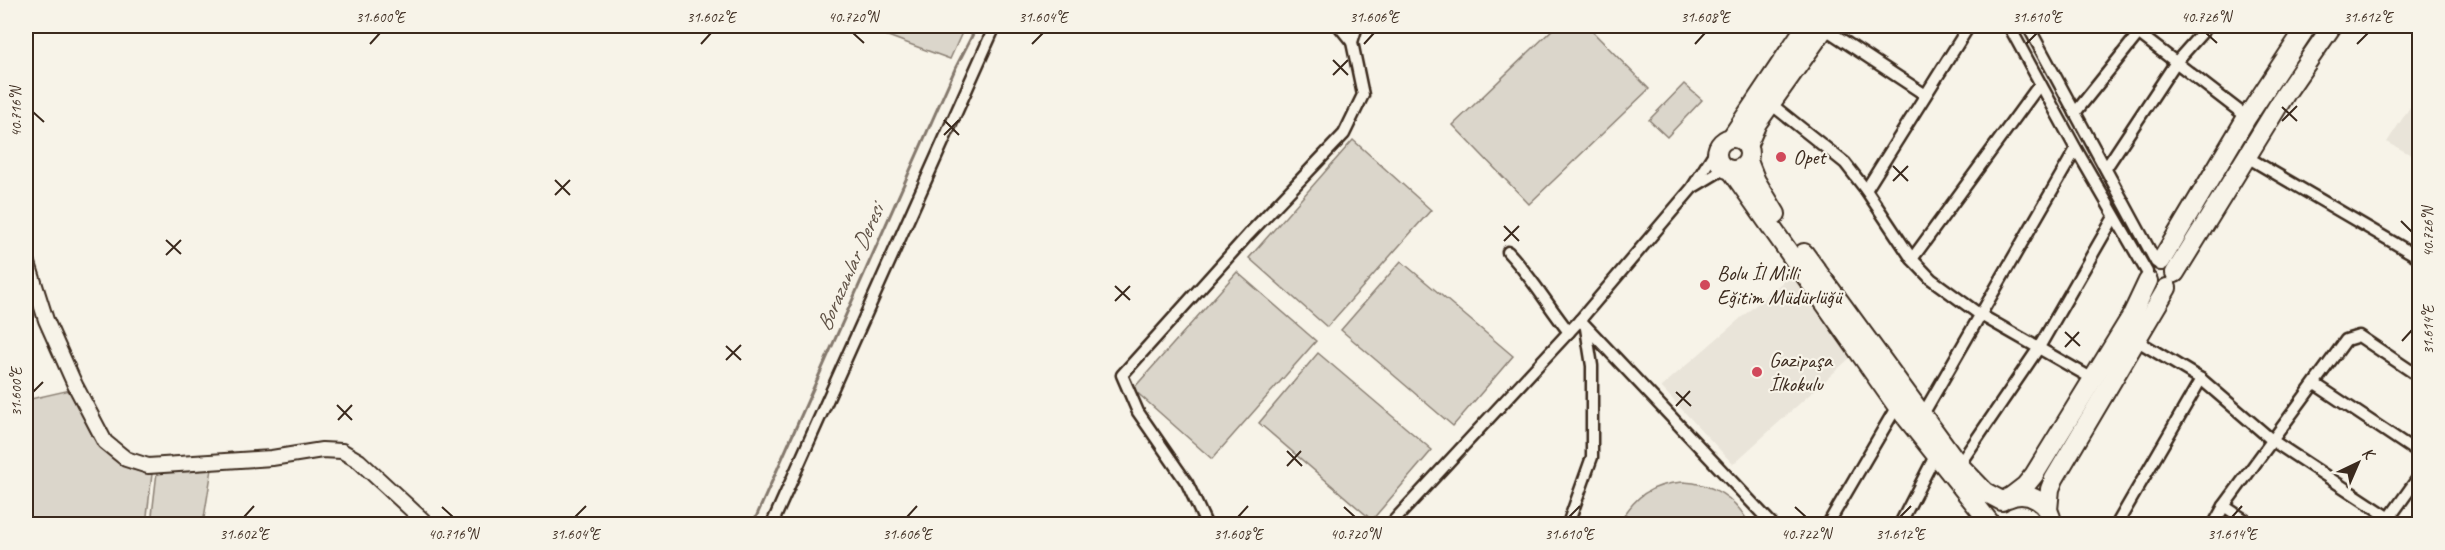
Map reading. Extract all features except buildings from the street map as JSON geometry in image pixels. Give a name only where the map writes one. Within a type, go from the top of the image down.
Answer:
[{"type":"main road","points":[[1819,26],[1757,123],[1736,148],[1717,158],[1728,169],[1897,406],[1990,524]]},
{"type":"main road","points":[[1736,148],[1819,26]]},
{"type":"main road","points":[[1990,524],[1995,509],[2025,486],[2034,475],[2159,273],[2247,117],[2307,26]]},
{"type":"main road","points":[[2050,517],[2050,489],[2054,479],[2136,340],[2159,273],[2247,157],[2286,93],[2332,26]]},
{"type":"main road","points":[[1728,169],[1742,167],[1736,148]]},
{"type":"main road","points":[[1736,148],[1769,204],[1959,465],[1985,492],[2007,498],[2023,495],[2034,497],[2050,517]]},
{"type":"street","points":[[772,525],[996,26]]},
{"type":"street","points":[[1206,525],[1188,483],[1138,412],[1122,375],[1248,235],[1344,134],[1363,95],[1352,42],[1339,26]]},
{"type":"street","points":[[1352,42],[1357,26]]},
{"type":"street","points":[[1819,26],[1924,94]]},
{"type":"street","points":[[1866,190],[1924,94],[1969,26]]},
{"type":"street","points":[[2009,26],[2114,217],[2159,273]]},
{"type":"street","points":[[2028,26],[2106,168],[2159,273]]},
{"type":"street","points":[[2129,26],[2247,117]]},
{"type":"street","points":[[2106,168],[2176,62],[2208,26]]},
{"type":"street","points":[[2075,114],[2139,33]]},
{"type":"street","points":[[1912,259],[2040,84]]},
{"type":"street","points":[[1771,104],[1845,163],[1912,259],[1931,279],[1979,314],[2092,380]]},
{"type":"street","points":[[1391,525],[1569,332],[1583,324],[1692,188],[1736,148]]},
{"type":"street","points":[[1922,416],[2076,149]]},
{"type":"street","points":[[2247,157],[2420,258]]},
{"type":"street","points":[[1692,188],[1728,169]]},
{"type":"street","points":[[1959,465],[2038,349],[2114,217]]},
{"type":"street","points":[[1508,252],[1525,270],[1554,314],[1569,332]]},
{"type":"street","points":[[26,257],[46,320],[75,385],[105,442],[126,459],[148,466],[260,459],[322,450],[342,451],[359,461],[428,525]]},
{"type":"street","points":[[1568,525],[1592,457],[1592,366],[1583,324]]},
{"type":"street","points":[[1583,324],[1772,525]]},
{"type":"street","points":[[2214,525],[2224,506],[2346,340],[2359,336],[2419,375]]},
{"type":"street","points":[[2136,340],[2201,379],[2273,441],[2387,521],[2399,525]]},
{"type":"street","points":[[2117,525],[2201,379]]},
{"type":"street","points":[[2314,384],[2420,453]]},
{"type":"street","points":[[1828,525],[1897,406]]},
{"type":"street","points":[[1900,525],[1935,456]]},
{"type":"street","points":[[2387,521],[2420,475]]},
{"type":"street","points":[[2224,506],[2251,525]]},
{"type":"shaded area","points":[[870,26],[965,26],[950,59],[869,29]]},
{"type":"shaded area","points":[[1556,26],[1587,26],[1649,89],[1529,204],[1453,125]]},
{"type":"shaded area","points":[[1684,84],[1702,100],[1667,137],[1649,120]]},
{"type":"shaded area","points":[[2418,95],[2420,96],[2419,159],[2387,142]]},
{"type":"shaded area","points":[[1353,140],[1431,210],[1327,327],[1249,258]]},
{"type":"shaded area","points":[[1401,261],[1513,356],[1453,426],[1341,330]]},
{"type":"shaded area","points":[[1237,272],[1316,341],[1212,459],[1133,389]]},
{"type":"shaded area","name":"Gazipaşa İlkokulu","points":[[1794,272],[1851,357],[1733,464],[1661,387]]},
{"type":"shaded area","points":[[1318,353],[1432,450],[1372,520],[1259,423]]},
{"type":"shaded area","points":[[70,390],[94,439],[130,469],[152,474],[146,524],[26,524],[26,400]]},
{"type":"shaded area","points":[[212,469],[203,524],[151,524],[157,472]]},
{"type":"shaded area","points":[[1683,482],[1704,485],[1722,494],[1737,507],[1749,524],[1619,524],[1631,506],[1644,494],[1661,486]]},
{"type":"waterway","name":"Borazanlar Deresi","points":[[753,524],[955,69],[977,26]]},
{"type":"place","name":"Opet","points":[[1781,157]]},
{"type":"place","name":"Bolu İl Milli Eğitim Müdürlüğü","points":[[1705,285]]},
{"type":"place","name":"Gazipaşa İlkokulu","points":[[1757,372]]}]
